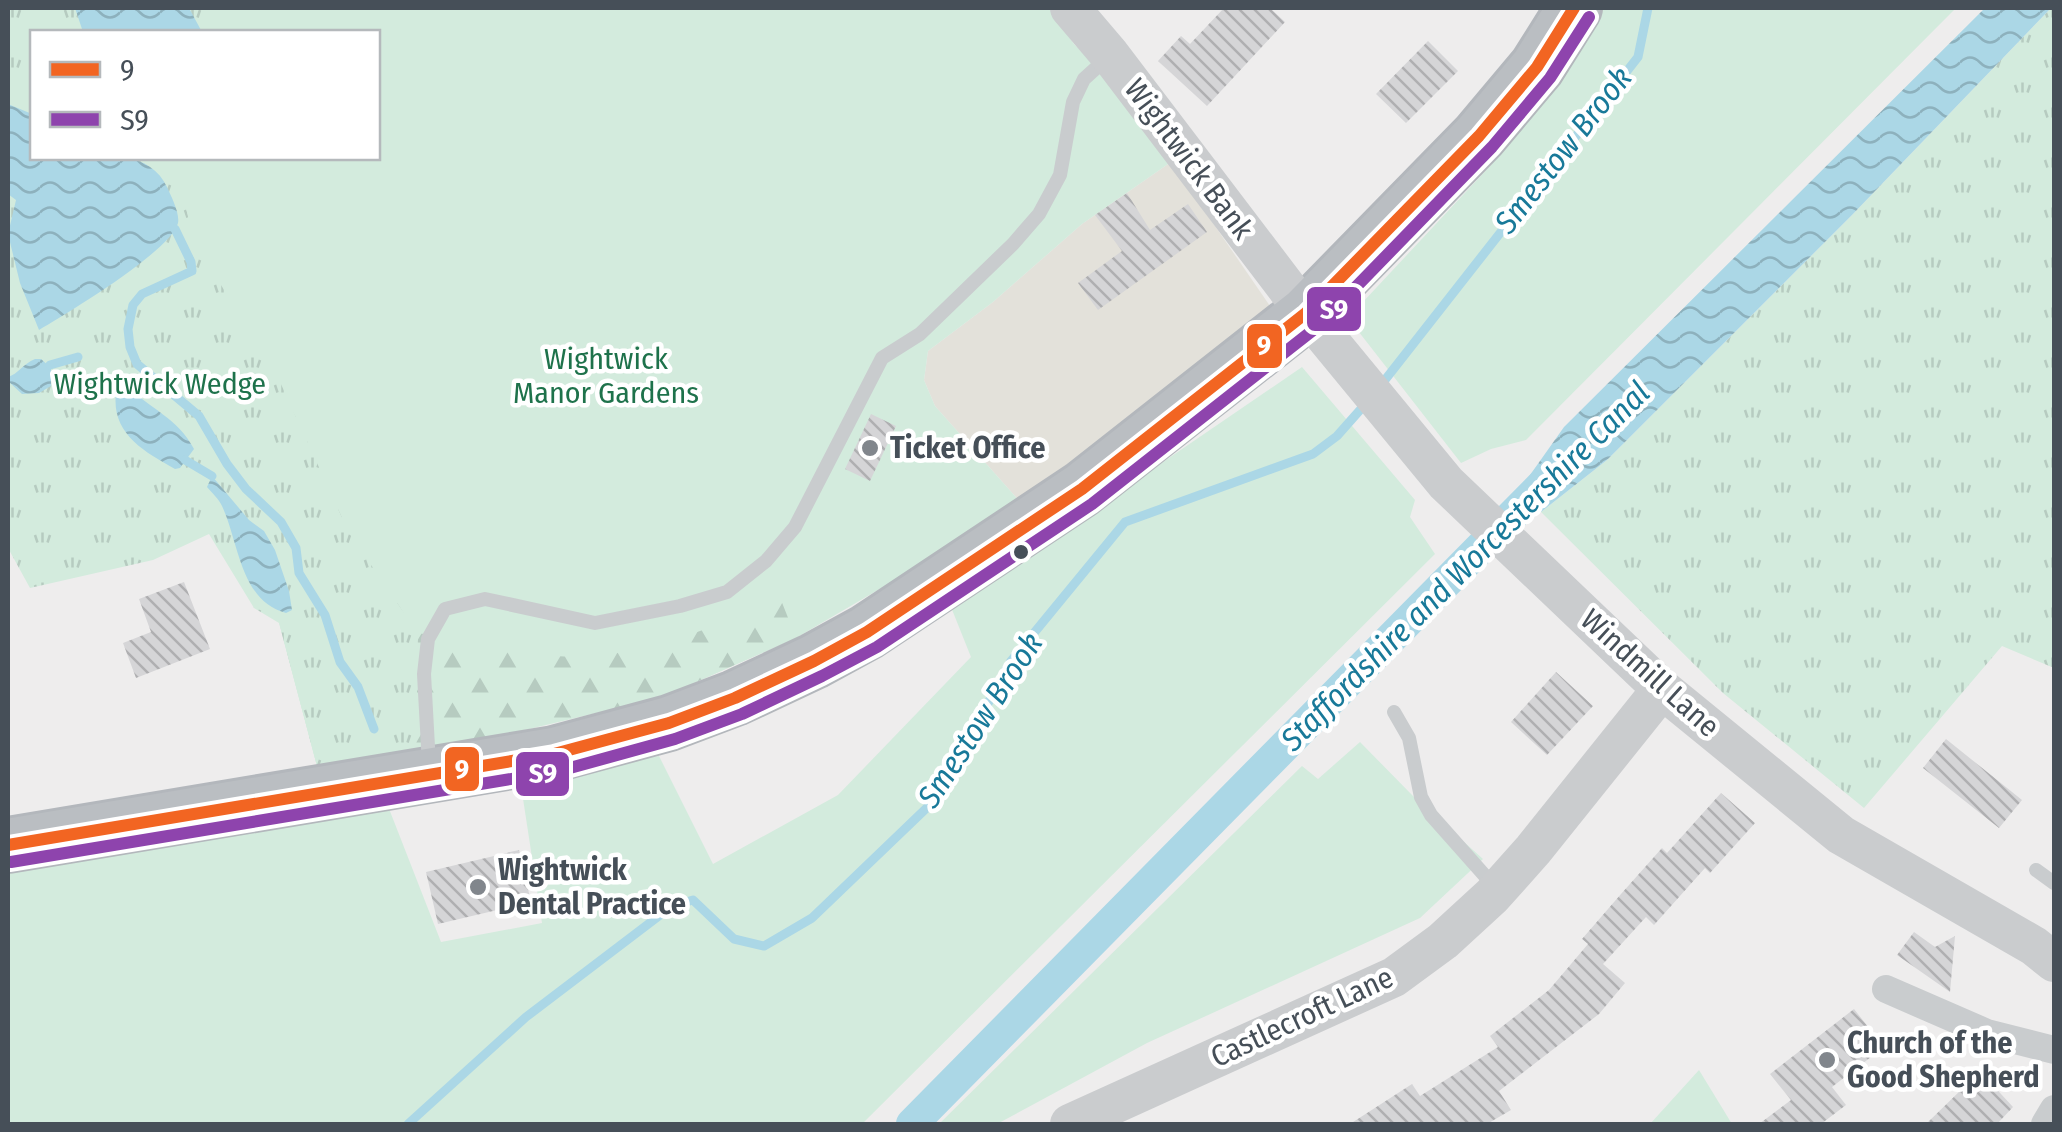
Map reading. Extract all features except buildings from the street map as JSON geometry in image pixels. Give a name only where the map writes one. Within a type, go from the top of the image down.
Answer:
[{"type":"highway","points":[[8,845],[554,754],[669,723],[734,698],[867,632],[1082,489],[1306,312],[1479,136],[1536,66],[1574,8]]},
{"type":"street","name":"Wightwick Bank","points":[[1070,8],[1306,312]]},
{"type":"street","name":"Windmill Lane","points":[[1306,312],[1446,483],[1662,688],[1840,835],[2051,952]]},
{"type":"street","name":"Castlecroft Lane","points":[[1070,1124],[1394,977],[1443,941],[1498,890],[1662,688]]},
{"type":"street","points":[[1886,989],[1987,1033],[2054,1050]]},
{"type":"street","points":[[2044,1124],[2054,1109]]},
{"type":"lane","points":[[430,776],[424,674],[428,639],[445,609],[485,599],[594,623],[728,592],[766,561],[795,527],[882,358],[920,334],[1039,214],[1060,175],[1072,102],[1084,79],[1110,55]]},
{"type":"lane","points":[[1394,712],[1409,738],[1420,797],[1431,815],[1498,890]]},
{"type":"lane","points":[[2036,870],[2054,883]]},
{"type":"shaded area","points":[[1171,162],[1270,306],[1023,505],[935,406],[924,380],[928,351],[993,302],[1082,224]]},
{"type":"green space","name":"Wightwick Manor Gardens","points":[[8,8],[1049,8],[1074,44],[1112,82],[1171,162],[1082,224],[993,302],[928,351],[924,380],[935,406],[1023,505],[796,638],[660,698],[317,766],[279,622],[214,519],[33,382]]},
{"type":"green space","name":"Wightwick Wedge","points":[[8,8],[222,8],[217,30],[30,30],[30,160],[177,160],[193,239],[280,382],[349,533],[418,633],[416,751],[317,766],[279,623],[254,608],[209,534],[153,560],[30,588],[8,548]]},
{"type":"green space","points":[[1599,8],[1956,8],[1526,440],[1491,449],[1461,463],[1348,318],[1491,165]]},
{"type":"green space","points":[[2051,8],[2054,668],[2002,646],[1864,808],[1723,693],[1541,512],[1607,460],[1853,214]]},
{"type":"green space","name":"Wightwick Wedge","points":[[8,234],[280,382],[349,533],[418,633],[521,652],[585,656],[671,640],[781,600],[796,638],[660,698],[483,740],[317,766],[279,622]]},
{"type":"green space","points":[[1302,367],[1415,500],[1410,517],[1435,554],[862,1124],[8,1124],[8,869],[386,801],[441,942],[542,923],[520,779],[659,756],[713,864],[838,795],[971,657],[951,607]]},
{"type":"green space","points":[[1360,742],[1483,859],[1420,918],[1147,1043],[997,1124],[939,1124],[1302,766],[1318,779]]},
{"type":"green space","points":[[1699,1070],[1732,1124],[1650,1124]]},
{"type":"water","points":[[75,8],[189,8],[201,30],[82,30]]},
{"type":"water","points":[[1985,8],[2051,8],[1853,214],[1607,460],[1541,512],[1513,499],[1564,427]]},
{"type":"water","points":[[8,104],[30,113],[30,160],[138,161],[160,176],[175,205],[178,223],[171,235],[138,265],[39,330],[20,283],[8,234],[16,200],[8,194]]},
{"type":"water","points":[[35,359],[51,368],[51,386],[39,393],[22,394],[8,377]]},
{"type":"water","points":[[126,385],[187,438],[194,449],[180,468],[175,469],[150,454],[122,427],[117,416],[117,387]]},
{"type":"water","points":[[212,476],[249,520],[264,531],[275,550],[292,610],[286,613],[271,606],[250,583],[222,506],[207,487]]},
{"type":"waterway","name":"Smestow Brook","points":[[1381,385],[1638,57],[1648,8]]},
{"type":"waterway","points":[[175,229],[192,271],[142,294],[133,305],[128,329],[130,347],[137,364],[199,416],[246,489],[281,522],[296,548],[299,573],[325,615],[340,662],[358,687],[374,729]]},
{"type":"waterway","points":[[50,365],[78,357]]},
{"type":"waterway","points":[[109,380],[117,387]]},
{"type":"waterway","name":"Smestow Brook","points":[[408,1124],[526,1017],[672,906],[693,900],[734,939],[764,946],[812,918],[936,799],[1011,661],[1125,522],[1313,454],[1337,436],[1368,401]]},
{"type":"waterway","points":[[185,460],[212,476]]},
{"type":"waterway","name":"Staffordshire and Worcestershire Canal","points":[[912,1124],[1556,471]]},
{"type":"transit line","name":"9","points":[[8,845],[554,754],[669,723],[814,661],[867,632],[1082,489],[1306,313],[1479,136],[1537,67],[1574,8]]},
{"type":"transit line","name":"S9","points":[[11,862],[559,771],[675,739],[742,714],[877,647],[1092,504],[1317,327],[1492,147],[1550,78],[1589,17]]},
{"type":"place","name":"Ticket Office","points":[[870,448]]},
{"type":"place","name":"Wightwick Dental Practice","points":[[478,887]]},
{"type":"place","name":"Church of the Good Shepherd","points":[[1827,1060]]}]
